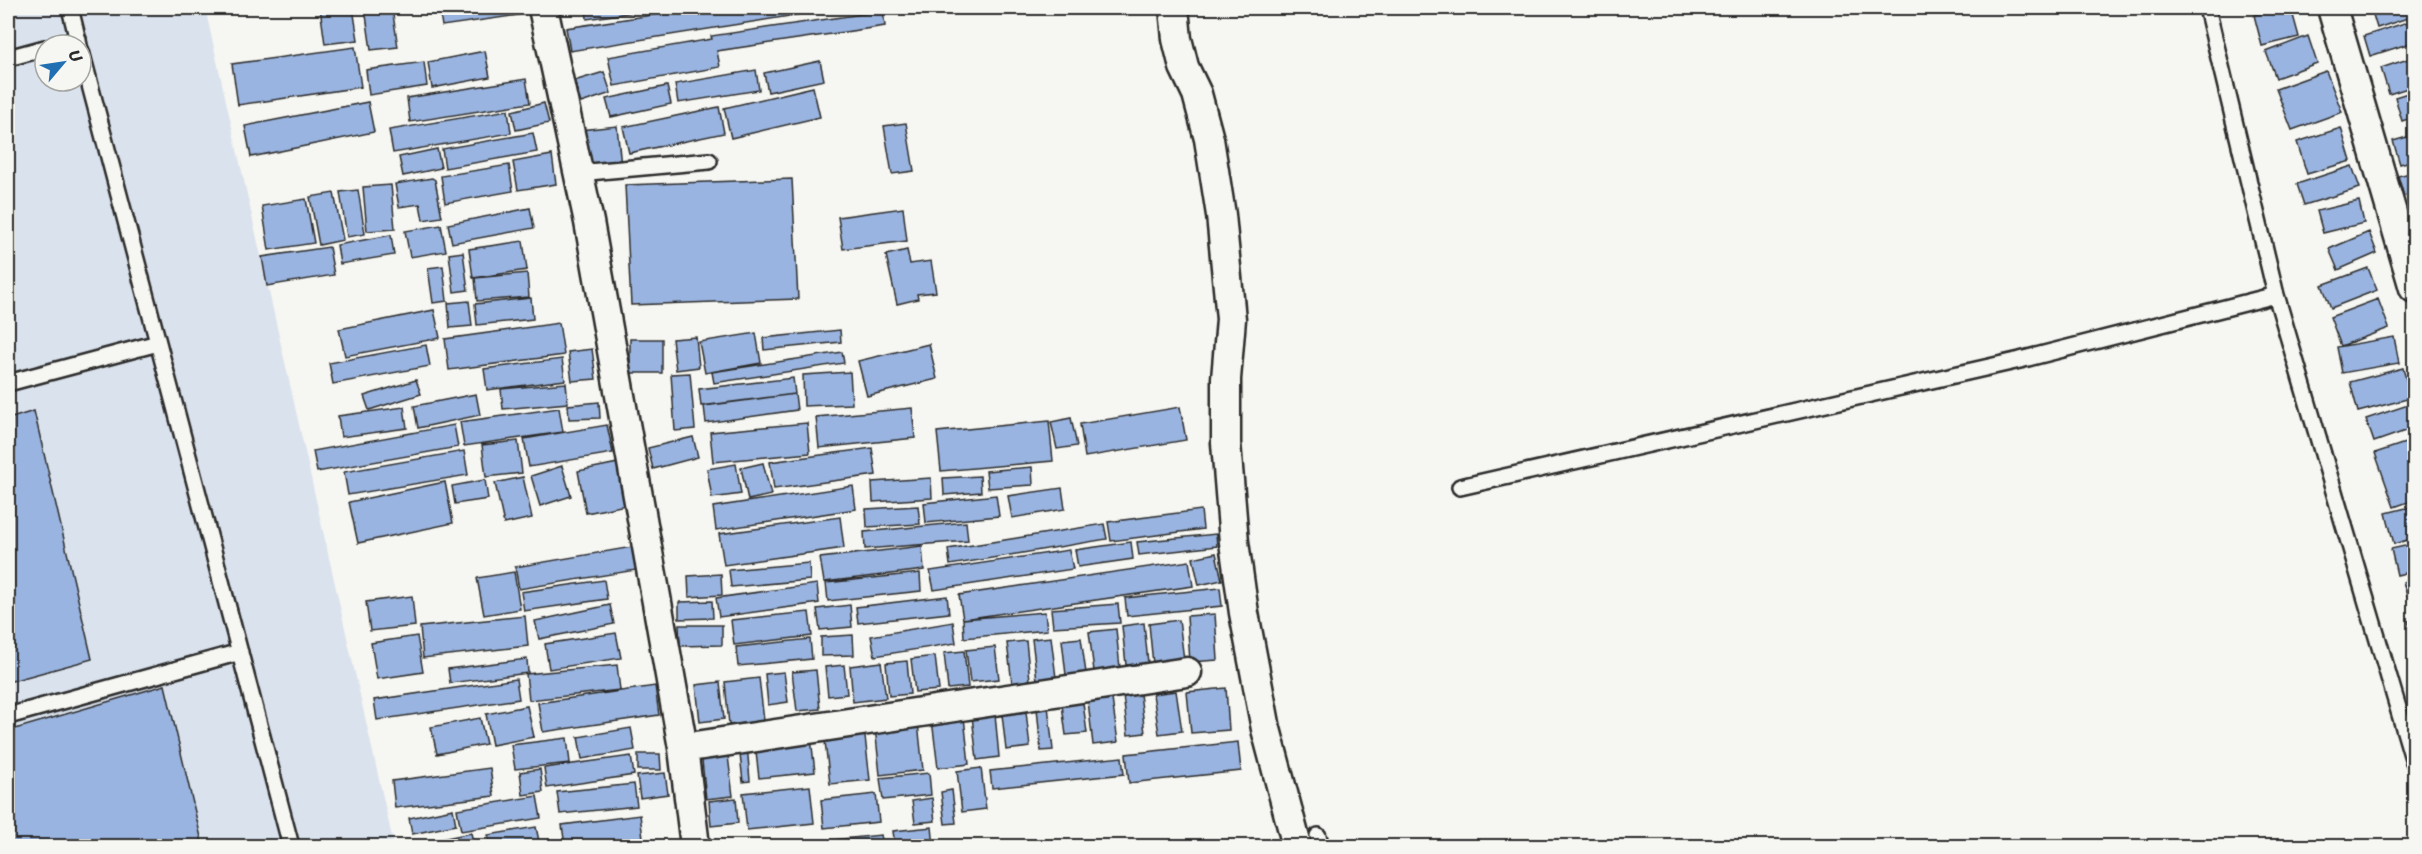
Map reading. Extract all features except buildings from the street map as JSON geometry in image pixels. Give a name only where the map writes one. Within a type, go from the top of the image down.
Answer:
[{"type":"street","points":[[543,8],[589,222],[683,748],[695,846]]},
{"type":"street","points":[[1174,8],[1177,39],[1184,67],[1197,94],[1209,139],[1221,215],[1231,319],[1226,379],[1227,443],[1234,542],[1244,613],[1266,729],[1312,843]]},
{"type":"street","points":[[2332,8],[2415,288]]},
{"type":"street","points":[[683,748],[1187,672]]},
{"type":"lane","points":[[69,8],[76,33]]},
{"type":"lane","points":[[2207,8],[2276,295],[2415,762]]},
{"type":"lane","points":[[8,58],[33,51]]},
{"type":"lane","points":[[92,93],[291,846]]},
{"type":"lane","points":[[578,173],[709,162]]},
{"type":"lane","points":[[1460,487],[2020,360],[2276,295]]},
{"type":"lane","points":[[8,383],[158,342]]},
{"type":"lane","points":[[8,716],[240,652]]},
{"type":"shaded area","points":[[8,8],[205,8],[394,846],[8,846]]}]
